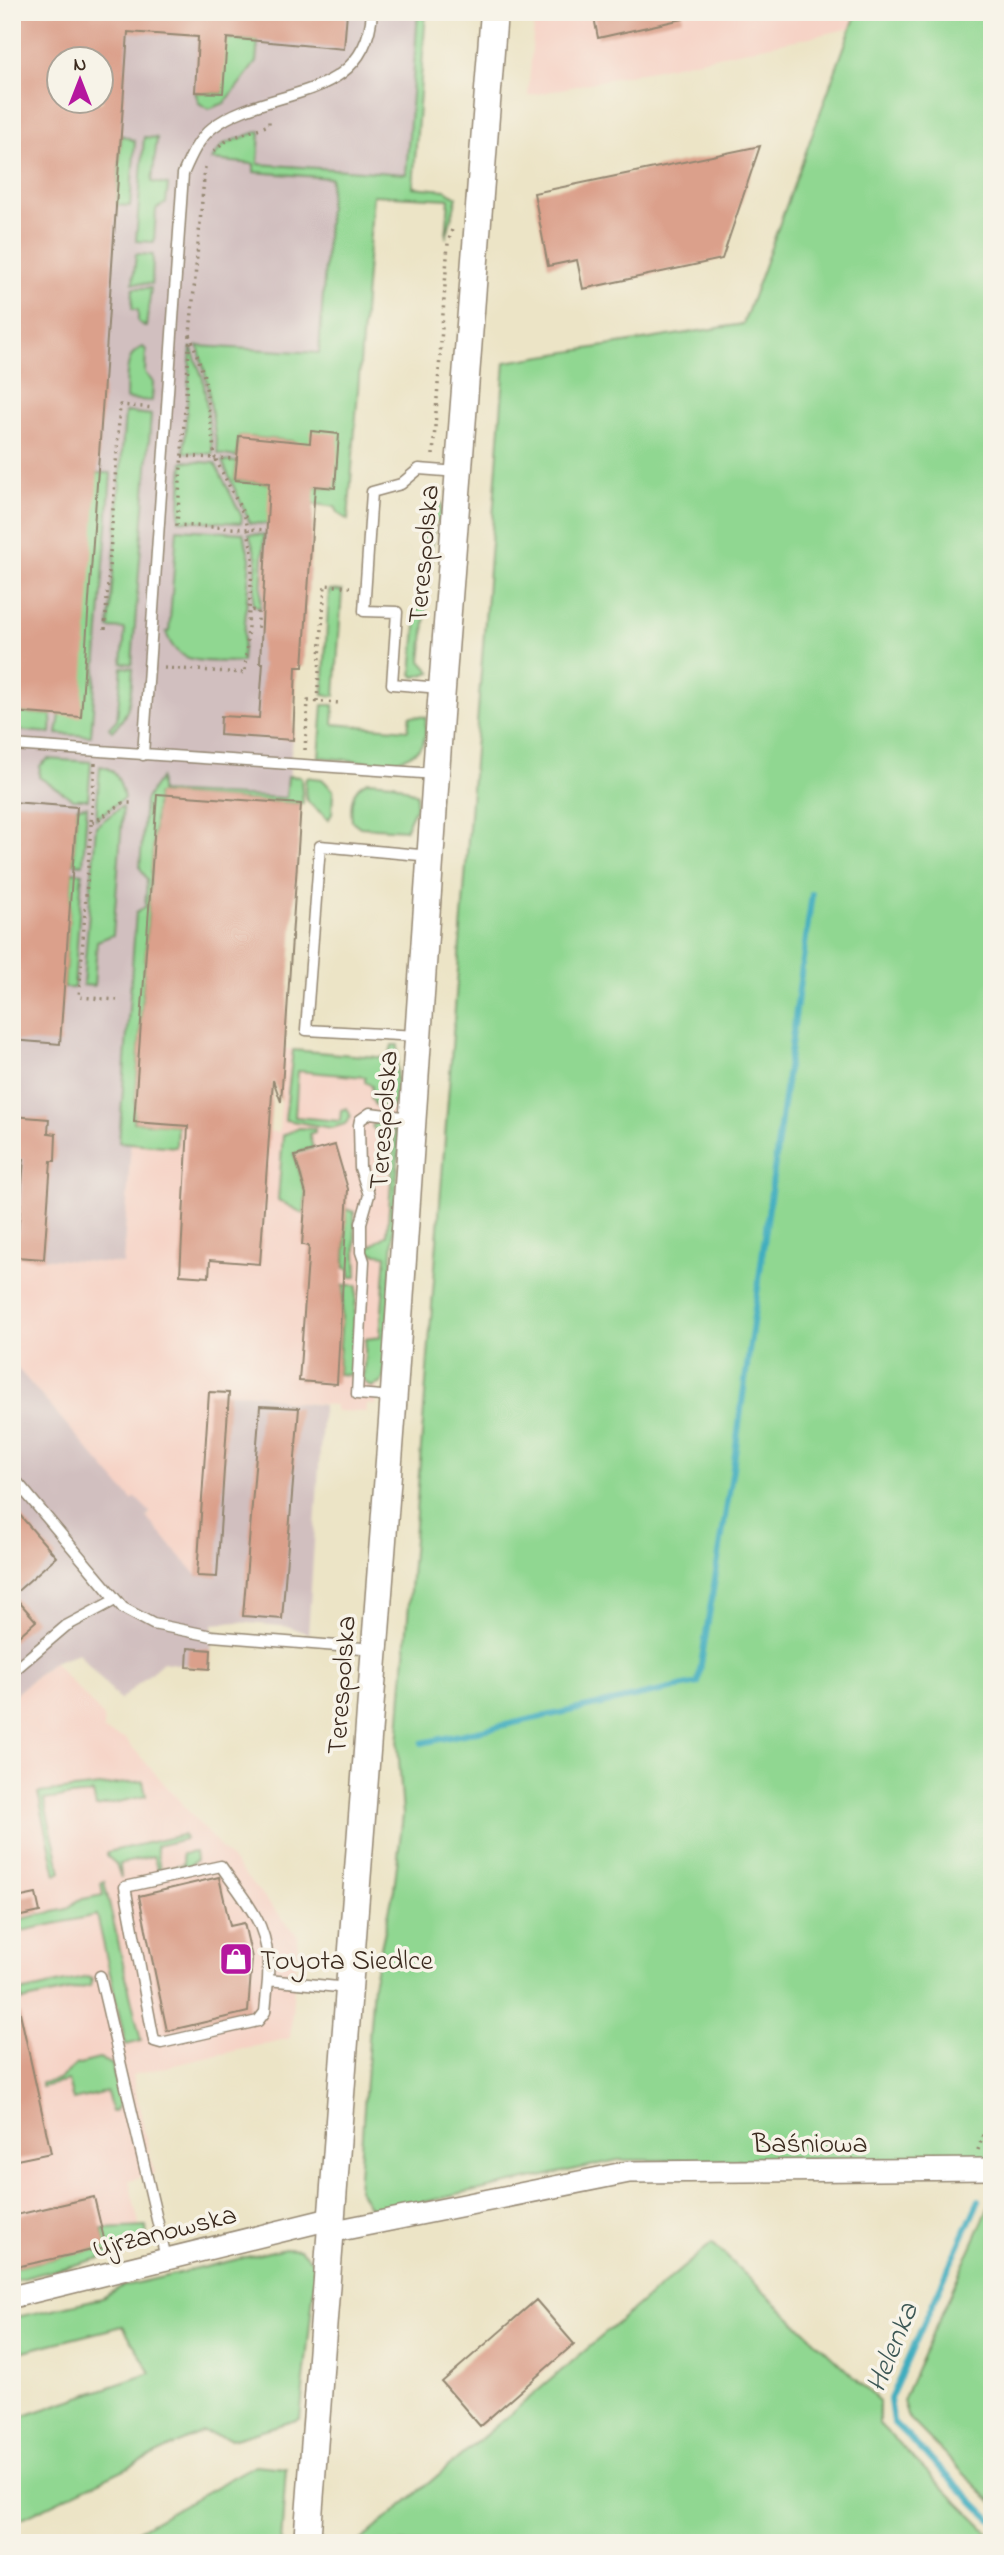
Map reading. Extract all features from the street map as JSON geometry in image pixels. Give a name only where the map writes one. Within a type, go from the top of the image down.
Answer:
[{"type":"street","name":"Terespolska","points":[[307,2543],[394,1397],[436,774],[494,12]]},
{"type":"street","name":"Baśniowa","points":[[330,2225],[629,2172],[985,2169]]},
{"type":"street","name":"Ujrzanowska","points":[[12,2297],[166,2258],[330,2225]]},
{"type":"lane","points":[[143,755],[183,174],[193,152],[210,130],[227,118],[326,85],[344,72],[365,42],[372,12]]},
{"type":"lane","points":[[443,688],[392,684],[397,612],[364,611],[372,492],[401,484],[419,469],[461,472]]},
{"type":"lane","points":[[12,745],[436,774]]},
{"type":"lane","points":[[419,1037],[306,1030],[320,846],[431,856]]},
{"type":"lane","points":[[394,1397],[357,1394],[364,1261],[361,1223],[369,1195],[360,1168],[359,1125],[360,1120],[370,1114],[414,1118]]},
{"type":"lane","points":[[12,1476],[115,1600],[123,1608],[153,1624],[212,1636],[375,1649]]},
{"type":"lane","points":[[12,1672],[66,1626],[115,1600]]},
{"type":"lane","points":[[221,1866],[264,1931],[270,1950],[268,1980],[265,2012],[258,2021],[161,2043],[154,2041],[125,1887],[221,1866]]},
{"type":"lane","points":[[100,1976],[166,2258]]},
{"type":"lane","points":[[268,1980],[348,1989]]},
{"type":"path","points":[[211,153],[229,139],[269,125],[270,103]]},
{"type":"path","points":[[206,162],[190,334],[177,525],[267,530]]},
{"type":"path","points":[[148,667],[245,673],[253,558],[246,519],[215,458],[205,379],[190,334]]},
{"type":"path","points":[[105,629],[120,405],[167,409]]},
{"type":"path","points":[[182,456],[237,459]]},
{"type":"path","points":[[317,701],[325,585],[366,588]]},
{"type":"path","points":[[249,610],[258,611],[258,629],[262,629]]},
{"type":"path","points":[[303,766],[308,701],[340,703]]},
{"type":"path","points":[[96,751],[79,997],[117,1000]]},
{"type":"path","points":[[91,824],[123,803],[134,803]]},
{"type":"path","points":[[985,2169],[979,2148],[992,2108]]},
{"type":"shaded area","points":[[12,12],[426,12],[413,183],[335,178],[311,431],[335,488],[310,486],[308,503],[314,504],[303,667],[296,667],[288,803],[153,795],[123,1264],[12,1256]]},
{"type":"shaded area","points":[[535,12],[857,12],[852,28],[528,96]]},
{"type":"shaded area","points":[[392,1045],[398,1045],[395,1129],[376,1405],[367,1404],[366,1412],[336,1411],[335,1405],[289,1402],[259,1394],[197,1576],[147,1518],[150,1513],[135,1498],[133,1502],[12,1362],[12,1256],[123,1264],[132,1122],[279,1132],[285,1049],[389,1058]]},
{"type":"shaded area","points":[[12,1362],[133,1501],[135,1497],[150,1512],[147,1518],[197,1575],[209,1392],[259,1394],[289,1402],[323,1405],[308,1634],[291,1627],[238,1622],[213,1624],[210,1669],[163,1662],[120,1700],[78,1653],[51,1663],[12,1697]]},
{"type":"shaded area","points":[[53,1662],[103,1716],[104,1731],[125,1739],[298,1936],[290,2038],[132,2075],[154,2174],[129,2180],[144,2247],[12,2281],[12,1697]]},
{"type":"green space","points":[[418,12],[426,12],[413,187],[445,190],[457,197],[446,238],[449,199],[373,195],[348,520],[339,514],[335,507],[308,503],[309,486],[334,488],[310,448],[293,441],[239,436],[237,457],[218,454],[207,381],[198,346],[319,353],[331,178],[254,172],[254,164],[211,160],[224,144],[260,131],[258,164],[406,174]]},
{"type":"green space","points":[[857,12],[992,12],[992,2148],[986,2160],[618,2160],[373,2213],[358,2189],[373,1984],[394,1889],[403,1815],[398,1745],[505,362],[743,324]]},
{"type":"green space","points":[[218,38],[258,41],[256,62],[225,103],[209,109],[199,103],[195,92],[223,93]]},
{"type":"green space","points":[[121,135],[135,141],[130,206],[116,205]]},
{"type":"green space","points":[[144,137],[157,138],[152,182],[168,185],[166,203],[156,209],[154,242],[136,241]]},
{"type":"green space","points":[[136,254],[153,255],[152,284],[133,283]]},
{"type":"green space","points":[[133,288],[151,288],[146,327],[138,322],[138,310],[132,309]]},
{"type":"green space","points":[[143,347],[146,350],[145,373],[153,382],[152,401],[126,399],[129,362],[132,355]]},
{"type":"green space","points":[[191,347],[203,379],[213,454],[184,452]]},
{"type":"green space","points":[[125,412],[151,415],[132,664],[122,663],[125,629],[109,628]]},
{"type":"green space","points":[[183,461],[215,463],[242,517],[241,523],[179,520]]},
{"type":"green space","points":[[222,461],[237,462],[235,480],[288,485],[267,524],[250,523]]},
{"type":"green space","points":[[97,473],[111,473],[91,736],[57,734]]},
{"type":"green space","points":[[437,498],[442,505],[440,520],[434,524],[431,550],[422,549],[425,504],[429,499]]},
{"type":"green space","points":[[177,529],[243,533],[250,558],[242,662],[196,660],[178,652],[171,644],[166,632],[169,632]]},
{"type":"green space","points":[[249,534],[264,535],[260,608],[253,604],[257,559]]},
{"type":"green space","points":[[422,555],[432,556],[421,661],[431,672],[415,677],[412,674]]},
{"type":"green space","points":[[329,590],[342,591],[335,696],[323,695]]},
{"type":"green space","points":[[122,667],[133,668],[131,694],[123,718],[112,731],[109,728],[117,719]]},
{"type":"green space","points":[[323,705],[334,705],[333,724],[408,730],[410,716],[426,717],[424,742],[402,759],[388,761],[319,757]]},
{"type":"green space","points":[[12,712],[52,715],[51,733],[12,730]]},
{"type":"green space","points":[[48,759],[91,762],[88,799],[73,799],[39,777],[40,766]]},
{"type":"green space","points":[[100,766],[114,773],[120,782],[124,798],[96,819]]},
{"type":"green space","points":[[288,776],[301,777],[303,804],[157,794],[134,1122],[177,1125],[176,1147],[119,1142],[136,912],[145,907],[147,879],[140,868],[145,800],[160,778],[160,792],[286,798]]},
{"type":"green space","points":[[306,777],[322,779],[333,790],[332,814],[328,820],[309,803],[305,794]]},
{"type":"green space","points":[[368,781],[393,783],[417,794],[415,809],[405,830],[360,827],[352,821],[351,809],[355,793]]},
{"type":"green space","points":[[87,806],[83,864],[73,863],[77,807]]},
{"type":"green space","points":[[121,807],[113,935],[97,941],[94,986],[83,985],[96,826]]},
{"type":"green space","points":[[72,872],[82,873],[74,988],[64,988]]},
{"type":"green space","points":[[392,1045],[398,1045],[395,1107],[375,1105],[371,1098],[372,1086],[365,1082],[365,1077],[298,1071],[295,1117],[340,1121],[341,1110],[347,1108],[351,1117],[345,1124],[332,1128],[285,1120],[293,1050],[389,1058]]},
{"type":"green space","points":[[385,1121],[400,1128],[384,1377],[381,1383],[371,1387],[363,1380],[366,1339],[380,1337],[386,1255],[370,1253],[367,1249],[387,1235],[395,1129],[379,1136],[372,1126],[376,1122]]},
{"type":"green space","points":[[299,1128],[315,1129],[315,1132],[309,1134],[313,1148],[294,1154],[306,1194],[304,1214],[278,1200],[283,1135]]},
{"type":"green space","points":[[346,1209],[354,1212],[357,1277],[350,1277],[350,1269],[345,1268]]},
{"type":"green space","points":[[344,1285],[357,1285],[350,1375],[338,1374]]},
{"type":"green space","points":[[143,1781],[146,1796],[96,1807],[93,1793],[44,1800],[61,1872],[56,1875],[38,1793]]},
{"type":"green space","points":[[183,1835],[185,1839],[156,1846],[160,1869],[184,1864],[182,1854],[195,1852],[196,1860],[189,1866],[158,1872],[153,1856],[120,1864],[121,1878],[116,1864],[107,1856],[107,1852]]},
{"type":"green space","points":[[104,1881],[141,2041],[126,2045],[97,1915],[12,1933],[12,1921],[67,1909],[78,1900],[103,1895],[101,1883]]},
{"type":"green space","points":[[88,1977],[92,1979],[90,1986],[22,2001],[20,1992]]},
{"type":"green space","points":[[99,2059],[112,2064],[120,2103],[115,2112],[112,2112],[107,2092],[73,2100],[68,2081],[41,2087],[41,2083],[58,2080],[76,2065]]},
{"type":"green space","points":[[992,2200],[992,2502],[907,2416],[903,2400]]},
{"type":"green space","points":[[146,2227],[148,2246],[12,2281],[12,2268],[105,2247],[102,2229]]},
{"type":"green space","points":[[712,2243],[879,2401],[879,2424],[992,2536],[992,2543],[358,2543]]},
{"type":"green space","points":[[285,2248],[300,2249],[316,2266],[300,2419],[231,2439],[202,2432],[12,2523],[12,2420],[151,2373],[123,2326],[12,2354],[12,2318],[102,2298],[121,2287]]},
{"type":"green space","points":[[255,2465],[286,2468],[281,2543],[115,2543]]},
{"type":"building","points":[[12,12],[347,12],[344,49],[227,38],[223,93],[195,92],[198,37],[128,32],[81,717],[12,712]]},
{"type":"building","points":[[593,12],[682,12],[683,19],[598,38]]},
{"type":"building","points":[[760,146],[722,259],[583,289],[577,260],[548,266],[534,193]]},
{"type":"building","points":[[311,431],[339,434],[335,488],[315,486],[303,667],[296,667],[293,740],[220,735],[221,716],[259,718],[263,663],[260,663],[269,483],[235,480],[239,436],[310,443]]},
{"type":"building","points":[[157,794],[301,804],[281,1102],[273,1080],[260,1264],[210,1260],[209,1277],[180,1275],[188,1126],[134,1122]]},
{"type":"building","points":[[12,802],[77,807],[60,1044],[12,1040]]},
{"type":"building","points":[[12,1116],[49,1119],[48,1133],[56,1134],[55,1161],[51,1161],[44,1259],[16,1257],[24,1159],[12,1158]]},
{"type":"building","points":[[335,1145],[348,1189],[337,1384],[299,1381],[309,1246],[302,1245],[306,1194],[295,1156]]},
{"type":"building","points":[[209,1392],[229,1393],[217,1577],[197,1576]]},
{"type":"building","points":[[260,1406],[299,1408],[282,1619],[243,1616]]},
{"type":"building","points":[[12,1506],[56,1557],[13,1595],[36,1621],[12,1642]]},
{"type":"building","points":[[188,1648],[211,1650],[210,1669],[187,1667]]},
{"type":"building","points":[[219,1877],[230,1926],[244,1923],[252,1958],[248,2012],[167,2031],[139,1896]]},
{"type":"building","points":[[36,1894],[40,1912],[12,1918],[12,1899]]},
{"type":"building","points":[[19,2008],[51,2153],[12,2161],[12,2009]]},
{"type":"building","points":[[94,2197],[106,2247],[12,2268],[12,2216]]},
{"type":"building","points":[[536,2300],[574,2344],[480,2426],[442,2382]]},
{"type":"waterway","points":[[422,1743],[698,1683],[733,1468],[812,894]]},
{"type":"waterway","name":"Helenka","points":[[979,2200],[890,2399],[893,2422],[992,2520]]},
{"type":"place","name":"Toyota Siedlce","points":[[236,1959]]}]
